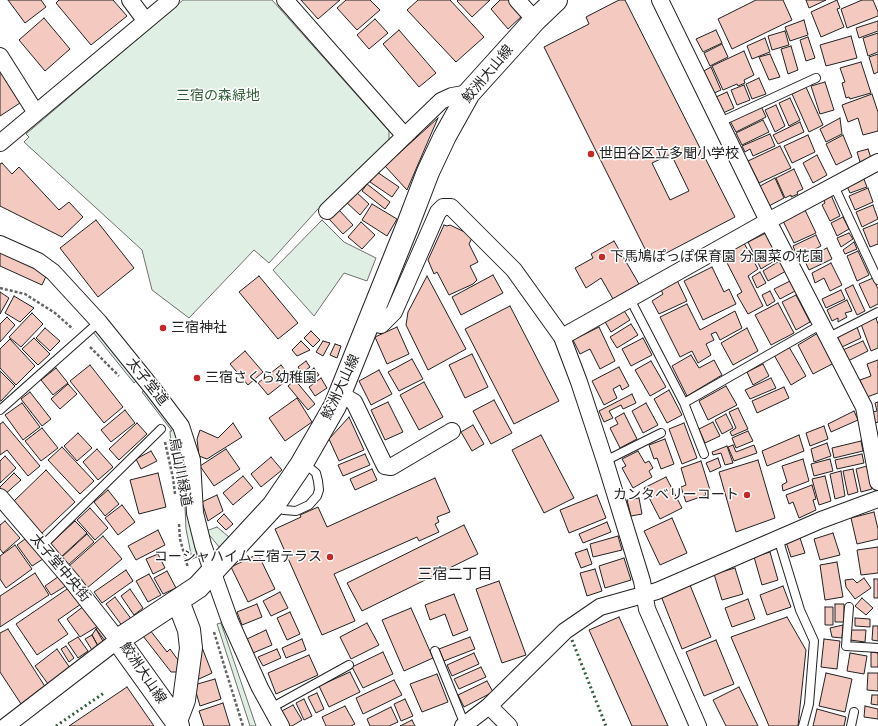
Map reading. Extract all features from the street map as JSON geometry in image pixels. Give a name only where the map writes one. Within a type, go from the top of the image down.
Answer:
[{"type":"main road","name":"鮫洲大山線","points":[[177,724],[118,640],[178,601],[205,580],[274,504],[303,462],[335,406],[370,322],[428,172],[445,136],[469,92],[535,20],[556,0]]},
{"type":"main road","points":[[177,724],[184,700],[191,648],[189,630],[178,601]]},
{"type":"street","points":[[130,0],[145,20]]},
{"type":"street","points":[[0,143],[145,20],[171,0]]},
{"type":"street","points":[[284,0],[405,136]]},
{"type":"street","points":[[517,0],[535,20]]},
{"type":"street","points":[[660,0],[768,221],[864,407],[878,482]]},
{"type":"street","points":[[0,56],[36,113]]},
{"type":"street","points":[[327,211],[441,102],[452,96],[469,92]]},
{"type":"street","points":[[562,337],[768,221],[878,162]]},
{"type":"street","points":[[370,322],[381,325],[394,312],[438,212],[443,207],[452,207],[514,270],[562,337],[579,382],[605,462],[645,595],[647,609],[698,726]]},
{"type":"street","name":"太子堂道","points":[[0,244],[45,265],[58,278],[99,322],[154,389],[181,426],[192,460],[195,513],[203,545],[205,580],[230,621],[260,688],[280,726]]},
{"type":"street","points":[[340,394],[354,402],[385,466],[391,467],[452,431]]},
{"type":"street","name":"太子堂中央街","points":[[0,497],[71,580],[118,640]]},
{"type":"street","points":[[464,725],[489,706],[565,631],[600,607],[645,595],[821,520],[878,499]]},
{"type":"street","points":[[6,726],[118,640]]},
{"type":"street","points":[[489,706],[509,726]]},
{"type":"lane","points":[[720,122],[816,78]]},
{"type":"lane","points":[[834,186],[878,280]]},
{"type":"lane","points":[[630,299],[684,403],[704,454]]},
{"type":"lane","points":[[684,403],[825,330],[878,312]]},
{"type":"lane","points":[[0,410],[99,322]]},
{"type":"lane","points":[[42,546],[161,429]]},
{"type":"lane","points":[[605,462],[661,433]]},
{"type":"lane","points":[[274,504],[290,512],[296,511],[309,505],[317,496],[319,490],[316,473],[303,462]]},
{"type":"lane","points":[[778,538],[800,610],[814,641],[809,704],[803,726]]},
{"type":"lane","points":[[849,607],[846,646],[878,648]]},
{"type":"lane","points":[[435,651],[464,725]]},
{"type":"lane","points":[[271,708],[349,665]]},
{"type":"lane","points":[[852,726],[854,712]]},
{"type":"path","points":[[0,288],[25,294],[55,312],[82,337],[92,350],[124,381]]},
{"type":"path","name":"烏山川緑道","points":[[161,429],[168,449],[176,501]]},
{"type":"path","name":"烏山川緑道","points":[[179,524],[180,539],[187,565],[205,580]]},
{"type":"path","points":[[213,626],[244,726]]},
{"type":"green space","name":"三宿の森緑地","points":[[183,0],[272,0],[389,131],[389,142],[331,199],[327,199],[269,263],[254,250],[189,318],[152,290],[142,250],[24,142],[29,137],[26,134]]},
{"type":"green space","points":[[322,220],[344,242],[376,258],[367,281],[344,273],[314,316],[273,270]]},
{"type":"green space","points":[[99,327],[139,378],[134,383],[93,332]]},
{"type":"green space","points":[[148,388],[176,427],[185,455],[192,532],[197,557],[192,559],[186,529],[184,486],[180,487],[177,458],[171,446],[170,431],[172,431],[142,392]]},
{"type":"green space","points":[[217,527],[229,537],[220,548],[206,531]]},
{"type":"green space","points":[[221,623],[256,726],[250,726],[217,624]]},
{"type":"building","points":[[8,0],[41,0],[46,7],[25,23]]},
{"type":"building","points":[[59,0],[113,0],[127,16],[91,45],[56,3]]},
{"type":"building","points":[[301,0],[340,0],[318,19]]},
{"type":"building","points":[[346,0],[370,0],[380,10],[357,30],[337,8]]},
{"type":"building","points":[[418,0],[450,0],[484,37],[456,62],[407,10]]},
{"type":"building","points":[[490,0],[472,17],[457,1]]},
{"type":"building","points":[[500,0],[510,0],[523,15],[508,29],[491,9]]},
{"type":"building","points":[[619,0],[625,0],[735,217],[651,261],[544,47],[589,24],[586,17]],"holes":[[[671,154],[689,191],[670,200],[652,163]]]},
{"type":"building","points":[[756,0],[783,0],[792,20],[732,49],[718,19]]},
{"type":"building","points":[[806,0],[826,0],[809,8]]},
{"type":"building","points":[[837,0],[840,8],[837,9],[844,27],[821,37],[811,12]]},
{"type":"building","points":[[862,0],[873,0],[878,16],[847,28],[841,9]]},
{"type":"building","points":[[44,18],[70,49],[45,71],[19,40]]},
{"type":"building","points":[[375,19],[388,33],[369,49],[357,35]]},
{"type":"building","points":[[804,20],[808,35],[790,41],[785,27]]},
{"type":"building","points":[[878,21],[878,31],[859,38],[856,28]]},
{"type":"building","points":[[399,30],[436,73],[419,87],[383,44]]},
{"type":"building","points":[[716,30],[722,43],[703,52],[696,39]]},
{"type":"building","points":[[785,31],[789,45],[772,50],[768,36]]},
{"type":"building","points":[[878,33],[878,52],[868,56],[863,38]]},
{"type":"building","points":[[851,36],[857,58],[826,66],[820,45]]},
{"type":"building","points":[[808,37],[815,58],[806,61],[800,40]]},
{"type":"building","points":[[765,38],[770,52],[752,59],[747,46]]},
{"type":"building","points":[[722,44],[728,57],[710,66],[704,53]]},
{"type":"building","points":[[791,46],[798,70],[788,74],[781,49]]},
{"type":"building","points":[[744,51],[754,75],[744,80],[745,83],[738,86],[737,84],[723,90],[712,66]]},
{"type":"building","points":[[770,54],[780,77],[769,80],[759,57]]},
{"type":"building","points":[[878,54],[878,72],[874,74],[869,57]]},
{"type":"building","points":[[861,62],[871,93],[850,99],[849,97],[846,98],[842,83],[845,82],[840,68]]},
{"type":"building","points":[[711,67],[721,90],[712,94],[702,72]]},
{"type":"building","points":[[0,71],[20,103],[0,116]]},
{"type":"building","points":[[759,78],[766,94],[752,99],[746,84]]},
{"type":"building","points":[[825,82],[834,110],[820,114],[811,86]]},
{"type":"building","points":[[744,85],[750,100],[737,105],[731,90]]},
{"type":"building","points":[[806,87],[823,125],[809,132],[792,94]]},
{"type":"building","points":[[727,92],[734,108],[723,113],[716,97]]},
{"type":"building","points":[[872,94],[878,112],[878,131],[863,135],[858,118],[848,122],[842,105]]},
{"type":"building","points":[[790,98],[800,120],[789,126],[779,103]]},
{"type":"building","points":[[776,105],[785,126],[775,132],[765,110]]},
{"type":"building","points":[[761,106],[766,117],[736,132],[730,121]]},
{"type":"building","points":[[438,118],[407,190],[385,166]]},
{"type":"building","points":[[840,118],[842,134],[826,142],[820,129]]},
{"type":"building","points":[[763,120],[769,132],[742,145],[736,133]]},
{"type":"building","points":[[800,122],[804,132],[778,144],[773,135]]},
{"type":"building","points":[[770,134],[775,146],[753,156],[750,149],[745,152],[742,146]]},
{"type":"building","points":[[808,135],[815,152],[792,163],[784,146]]},
{"type":"building","points":[[843,135],[852,157],[836,165],[826,144]]},
{"type":"building","points":[[780,146],[791,168],[759,183],[748,161]]},
{"type":"building","points":[[868,149],[871,158],[860,162],[857,152]]},
{"type":"building","points":[[817,155],[827,175],[813,183],[803,163]]},
{"type":"building","points":[[2,163],[12,174],[19,167],[59,210],[69,202],[83,217],[62,237],[0,206],[0,164]]},
{"type":"building","points":[[794,169],[803,189],[797,192],[798,194],[785,198],[776,178]]},
{"type":"building","points":[[377,172],[399,187],[392,197],[370,182]]},
{"type":"building","points":[[862,174],[867,187],[850,193],[845,182]]},
{"type":"building","points":[[775,178],[784,198],[769,206],[760,186]]},
{"type":"building","points":[[367,184],[390,202],[385,209],[362,191]]},
{"type":"building","points":[[868,188],[873,202],[855,210],[849,196]]},
{"type":"building","points":[[355,191],[369,204],[360,215],[345,201]]},
{"type":"building","points":[[831,195],[840,216],[830,221],[822,205],[825,203],[823,198]]},
{"type":"building","points":[[372,204],[397,219],[387,236],[362,220]]},
{"type":"building","points":[[873,205],[878,219],[862,227],[856,212]]},
{"type":"building","points":[[339,210],[353,225],[343,234],[329,219]]},
{"type":"building","points":[[805,210],[816,233],[794,243],[783,221]]},
{"type":"building","points":[[843,217],[849,229],[837,236],[831,223]]},
{"type":"building","points":[[96,220],[134,268],[98,297],[60,248]]},
{"type":"building","points":[[361,222],[375,235],[362,249],[348,237]]},
{"type":"building","points":[[878,223],[878,244],[870,247],[863,229]]},
{"type":"building","points":[[444,225],[450,225],[473,236],[469,244],[478,262],[470,266],[477,280],[473,284],[449,295],[437,272],[434,274],[428,260]]},
{"type":"building","points":[[766,233],[779,258],[761,269],[748,242]]},
{"type":"building","points":[[849,233],[853,239],[841,247],[837,238]]},
{"type":"building","points":[[816,235],[821,246],[798,258],[793,246]]},
{"type":"building","points":[[614,241],[639,284],[613,299],[601,278],[586,288],[575,268],[593,258],[591,254]]},
{"type":"building","points":[[854,242],[857,249],[845,254],[843,250]]},
{"type":"building","points":[[744,243],[758,269],[748,276],[763,306],[748,314],[737,295],[742,292],[723,255]]},
{"type":"building","points":[[827,248],[832,259],[809,270],[804,259]]},
{"type":"building","points":[[0,251],[48,272],[42,285],[0,266]]},
{"type":"building","points":[[858,251],[869,275],[857,281],[847,256]]},
{"type":"building","points":[[781,260],[786,271],[768,281],[763,271]]},
{"type":"building","points":[[831,263],[842,285],[830,291],[824,278],[815,283],[812,273]]},
{"type":"building","points":[[712,267],[724,292],[729,289],[736,304],[703,320],[684,281]]},
{"type":"building","points":[[760,272],[766,283],[757,288],[752,277]]},
{"type":"building","points":[[493,275],[503,293],[461,315],[452,297]]},
{"type":"building","points":[[259,276],[298,323],[278,339],[239,292]]},
{"type":"building","points":[[427,276],[466,349],[428,370],[406,325],[408,312]]},
{"type":"building","points":[[676,278],[687,301],[659,314],[652,301],[663,294],[660,288]]},
{"type":"building","points":[[873,278],[878,289],[878,304],[870,308],[859,284]]},
{"type":"building","points":[[792,280],[797,290],[780,299],[774,289]]},
{"type":"building","points":[[853,285],[865,311],[857,315],[845,289]]},
{"type":"building","points":[[841,290],[845,299],[826,308],[822,299]]},
{"type":"building","points":[[770,291],[775,301],[767,306],[762,295]]},
{"type":"building","points":[[0,292],[9,298],[0,314]]},
{"type":"building","points":[[796,295],[810,322],[796,330],[782,302]]},
{"type":"building","points":[[14,296],[34,308],[20,322],[5,313]]},
{"type":"building","points":[[847,300],[852,311],[845,313],[847,317],[838,322],[838,318],[832,321],[827,310]]},
{"type":"building","points":[[778,303],[794,333],[771,345],[755,315]]},
{"type":"building","points":[[687,304],[700,330],[735,311],[742,328],[720,340],[716,332],[711,334],[714,340],[706,344],[711,355],[698,363],[692,351],[680,357],[660,317]]},
{"type":"building","points":[[510,306],[559,401],[514,424],[465,329]]},
{"type":"building","points":[[623,309],[630,320],[611,332],[604,320]]},
{"type":"building","points":[[32,313],[43,324],[21,347],[9,337]]},
{"type":"building","points":[[7,317],[15,325],[0,342],[0,324]]},
{"type":"building","points":[[876,318],[878,324],[878,348],[871,351],[861,324]]},
{"type":"building","points":[[631,324],[638,335],[617,348],[610,337]]},
{"type":"building","points":[[397,327],[409,354],[387,364],[375,337]]},
{"type":"building","points":[[599,327],[615,361],[600,369],[590,349],[580,354],[573,340]]},
{"type":"building","points":[[857,327],[861,338],[842,347],[837,337]]},
{"type":"building","points":[[45,328],[60,341],[50,351],[36,338]]},
{"type":"building","points":[[747,328],[758,351],[733,365],[721,343]]},
{"type":"building","points":[[311,331],[320,340],[313,347],[304,338]]},
{"type":"building","points":[[818,333],[834,363],[813,374],[798,345]]},
{"type":"building","points":[[34,338],[50,354],[38,365],[22,349]]},
{"type":"building","points":[[643,338],[652,355],[631,366],[622,349]]},
{"type":"building","points":[[10,339],[35,366],[16,385],[0,368],[0,349]]},
{"type":"building","points":[[301,341],[310,350],[297,356],[292,350]]},
{"type":"building","points":[[323,341],[330,343],[323,356],[316,352]]},
{"type":"building","points":[[863,341],[868,351],[848,361],[843,350]]},
{"type":"building","points":[[335,344],[341,346],[337,358],[330,355]]},
{"type":"building","points":[[789,347],[806,376],[791,385],[774,355]]},
{"type":"building","points":[[245,351],[263,372],[248,385],[230,364]]},
{"type":"building","points":[[472,354],[488,387],[465,398],[449,365]]},
{"type":"building","points":[[691,355],[699,368],[714,360],[722,375],[687,396],[672,366]]},
{"type":"building","points":[[412,359],[423,379],[399,391],[388,372]]},
{"type":"building","points":[[878,360],[878,393],[867,397],[860,380],[871,376],[867,364]]},
{"type":"building","points":[[306,361],[310,367],[302,373],[298,367]]},
{"type":"building","points":[[651,361],[666,387],[650,396],[635,370]]},
{"type":"building","points":[[763,364],[769,376],[753,385],[747,372]]},
{"type":"building","points":[[90,365],[123,407],[104,423],[70,381]]},
{"type":"building","points":[[281,365],[291,377],[268,395],[258,383]]},
{"type":"building","points":[[619,367],[629,386],[622,390],[620,385],[613,389],[617,398],[604,405],[592,381]]},
{"type":"building","points":[[56,368],[68,383],[53,395],[41,380]]},
{"type":"building","points":[[314,368],[319,375],[307,383],[303,377]]},
{"type":"building","points":[[379,370],[392,394],[371,405],[359,381]]},
{"type":"building","points":[[0,371],[15,386],[1,401],[0,401]]},
{"type":"building","points":[[321,378],[327,388],[315,396],[309,387]]},
{"type":"building","points":[[771,378],[776,388],[750,399],[745,390]]},
{"type":"building","points":[[295,380],[315,404],[308,410],[288,386]]},
{"type":"building","points":[[424,382],[443,417],[419,430],[400,395]]},
{"type":"building","points":[[68,384],[77,394],[60,409],[51,399]]},
{"type":"building","points":[[726,386],[737,405],[708,420],[699,401]]},
{"type":"building","points":[[784,387],[789,398],[757,413],[752,401]]},
{"type":"building","points":[[669,390],[682,415],[667,423],[654,399]]},
{"type":"building","points":[[30,392],[51,419],[42,426],[21,399]]},
{"type":"building","points":[[632,394],[636,403],[623,409],[621,405],[609,411],[613,418],[604,422],[599,411]]},
{"type":"building","points":[[297,398],[312,422],[285,441],[269,418]]},
{"type":"building","points":[[494,400],[512,433],[491,444],[473,411]]},
{"type":"building","points":[[388,402],[403,432],[385,440],[371,410]]},
{"type":"building","points":[[878,402],[878,422],[875,423],[872,412],[877,411],[875,403]]},
{"type":"building","points":[[22,403],[40,427],[23,440],[5,415]]},
{"type":"building","points":[[646,403],[658,425],[643,433],[632,411]]},
{"type":"building","points":[[738,408],[748,429],[732,436],[730,432],[736,428],[729,412]]},
{"type":"building","points":[[125,410],[135,423],[111,442],[101,430]]},
{"type":"building","points":[[854,411],[858,420],[831,432],[828,424]]},
{"type":"building","points":[[624,413],[637,439],[620,448],[610,428],[618,424],[615,418]]},
{"type":"building","points":[[726,414],[733,428],[722,434],[715,420]]},
{"type":"building","points":[[349,417],[364,450],[339,461],[329,439]]},
{"type":"building","points":[[3,422],[40,466],[28,476],[7,450],[0,455],[0,424]]},
{"type":"building","points":[[713,422],[720,436],[705,443],[699,429]]},
{"type":"building","points":[[137,423],[147,434],[119,460],[109,449]]},
{"type":"building","points":[[233,423],[242,437],[207,459],[199,456],[197,439],[200,430],[218,438]]},
{"type":"building","points":[[684,423],[697,458],[682,464],[669,429]]},
{"type":"building","points":[[473,425],[484,444],[472,451],[461,432]]},
{"type":"building","points":[[824,426],[828,439],[810,446],[806,433]]},
{"type":"building","points":[[42,428],[58,448],[41,461],[25,441]]},
{"type":"building","points":[[748,431],[753,441],[736,448],[732,438]]},
{"type":"building","points":[[78,433],[92,448],[77,461],[64,446]]},
{"type":"building","points":[[541,435],[574,498],[544,513],[512,450]]},
{"type":"building","points":[[799,435],[804,451],[767,466],[762,451]]},
{"type":"building","points":[[665,439],[674,464],[661,469],[657,458],[654,459],[649,445]]},
{"type":"building","points":[[861,441],[863,451],[834,458],[832,448]]},
{"type":"building","points":[[827,443],[831,456],[814,462],[811,449]]},
{"type":"building","points":[[733,445],[736,452],[754,445],[757,453],[734,461],[728,447]]},
{"type":"building","points":[[727,446],[733,463],[725,465],[721,453],[713,455],[712,452]]},
{"type":"building","points":[[62,447],[94,481],[80,494],[48,460]]},
{"type":"building","points":[[97,449],[113,467],[98,480],[83,462]]},
{"type":"building","points":[[226,449],[240,469],[214,486],[200,466]]},
{"type":"building","points":[[151,451],[157,461],[141,469],[136,459]]},
{"type":"building","points":[[638,451],[645,463],[649,461],[653,468],[649,471],[652,477],[633,488],[622,468],[626,466],[622,459]]},
{"type":"building","points":[[365,454],[370,465],[343,476],[338,465]]},
{"type":"building","points":[[862,454],[864,463],[837,469],[835,460]]},
{"type":"building","points":[[5,456],[16,468],[0,483],[0,461]]},
{"type":"building","points":[[271,457],[282,470],[261,487],[251,474]]},
{"type":"building","points":[[718,458],[721,467],[710,472],[706,463]]},
{"type":"building","points":[[803,459],[809,481],[783,491],[782,485],[787,482],[782,466]]},
{"type":"building","points":[[830,459],[833,471],[814,476],[811,464]]},
{"type":"building","name":"カンタベリーコート","points":[[758,460],[775,518],[736,532],[719,472]]},
{"type":"building","points":[[701,461],[710,490],[705,491],[706,495],[686,502],[681,487],[686,485],[681,468]]},
{"type":"building","points":[[867,466],[872,489],[861,492],[856,469]]},
{"type":"building","points":[[372,469],[377,480],[355,490],[350,479]]},
{"type":"building","points":[[853,469],[858,492],[848,495],[843,471]]},
{"type":"building","points":[[46,470],[75,502],[41,534],[12,503]]},
{"type":"building","points":[[841,471],[845,496],[835,499],[830,474]]},
{"type":"building","points":[[14,473],[21,480],[3,496],[0,493],[0,487]]},
{"type":"building","points":[[158,473],[166,507],[139,514],[130,480]]},
{"type":"building","points":[[243,476],[253,488],[233,505],[223,493]]},
{"type":"building","points":[[825,476],[831,501],[819,505],[812,479]]},
{"type":"building","points":[[666,477],[682,508],[660,519],[644,488]]},
{"type":"building","name":"コーシャハイム三宿テラス","points":[[435,478],[450,512],[437,517],[439,522],[435,524],[439,532],[419,541],[417,537],[334,574],[355,621],[322,635],[275,529],[318,507],[327,527]]},
{"type":"building","points":[[812,485],[816,499],[813,500],[816,510],[799,518],[793,502],[789,504],[786,495]]},
{"type":"building","points":[[108,490],[119,504],[105,516],[94,502]]},
{"type":"building","points":[[217,495],[223,511],[208,521],[202,502]]},
{"type":"building","points":[[597,495],[606,518],[569,533],[560,510]]},
{"type":"building","points":[[639,498],[642,514],[631,516],[627,500]]},
{"type":"building","points":[[122,505],[135,522],[118,535],[105,518]]},
{"type":"building","points":[[90,508],[108,528],[95,540],[77,520]]},
{"type":"building","points":[[874,512],[878,529],[878,539],[857,544],[851,518]]},
{"type":"building","points":[[224,514],[233,524],[226,530],[217,521]]},
{"type":"building","points":[[672,518],[687,553],[660,565],[644,531]]},
{"type":"building","points":[[5,521],[20,538],[3,553],[0,549],[0,525]]},
{"type":"building","points":[[75,521],[87,533],[60,558],[49,545]]},
{"type":"building","points":[[607,522],[611,532],[583,543],[579,534]]},
{"type":"building","points":[[464,525],[478,554],[362,611],[347,583]]},
{"type":"building","points":[[158,530],[165,545],[136,560],[128,546]]},
{"type":"building","points":[[833,533],[840,555],[820,560],[814,539]]},
{"type":"building","points":[[87,534],[94,542],[68,565],[62,557]]},
{"type":"building","points":[[103,536],[122,559],[87,588],[69,566]]},
{"type":"building","points":[[618,536],[622,550],[593,557],[590,544]]},
{"type":"building","points":[[800,538],[805,553],[791,557],[786,542]]},
{"type":"building","points":[[25,539],[43,559],[32,566],[17,545]]},
{"type":"building","points":[[15,545],[32,569],[6,588],[0,579],[0,556]]},
{"type":"building","points":[[878,547],[878,573],[861,575],[857,550]]},
{"type":"building","points":[[587,549],[592,564],[581,568],[575,553]]},
{"type":"building","points":[[770,552],[778,580],[762,585],[754,557]]},
{"type":"building","points":[[158,554],[165,568],[153,574],[146,559]]},
{"type":"building","points":[[258,554],[275,589],[248,602],[231,567]]},
{"type":"building","points":[[624,558],[631,580],[605,588],[599,566]]},
{"type":"building","points":[[837,562],[843,597],[825,600],[820,565]]},
{"type":"building","points":[[735,568],[743,594],[722,600],[714,574]]},
{"type":"building","points":[[595,569],[602,591],[587,596],[580,573]]},
{"type":"building","points":[[126,570],[133,581],[102,603],[94,592]]},
{"type":"building","points":[[167,571],[176,588],[163,594],[154,578]]},
{"type":"building","points":[[35,573],[49,595],[0,627],[0,596]]},
{"type":"building","points":[[62,574],[69,584],[51,595],[45,586]]},
{"type":"building","points":[[149,574],[161,595],[148,602],[136,581]]},
{"type":"building","points":[[864,578],[871,588],[855,599],[846,587],[845,580],[853,579],[857,583]]},
{"type":"building","points":[[874,579],[878,579],[878,598],[874,598]]},
{"type":"building","points":[[499,581],[526,655],[502,663],[476,589]]},
{"type":"building","points":[[690,585],[711,637],[682,649],[661,596]]},
{"type":"building","points":[[783,586],[791,607],[767,615],[760,595]]},
{"type":"building","points":[[70,587],[81,604],[58,620],[68,634],[37,655],[16,624]]},
{"type":"building","points":[[130,589],[143,608],[134,615],[121,596]]},
{"type":"building","points":[[280,592],[288,608],[271,616],[263,601]]},
{"type":"building","points":[[454,594],[468,630],[453,636],[445,614],[430,620],[425,605]]},
{"type":"building","points":[[115,597],[132,620],[123,627],[106,604]]},
{"type":"building","points":[[862,598],[873,608],[866,615],[855,606]]},
{"type":"building","points":[[748,599],[755,619],[732,627],[725,608]]},
{"type":"building","points":[[257,604],[262,617],[242,625],[237,612]]},
{"type":"building","points":[[835,604],[844,604],[844,622],[835,622]]},
{"type":"building","points":[[84,606],[98,626],[80,637],[67,619]]},
{"type":"building","points":[[825,607],[833,607],[833,625],[825,625]]},
{"type":"building","points":[[411,608],[433,658],[404,671],[382,620]]},
{"type":"building","points":[[290,612],[300,634],[287,640],[277,618]]},
{"type":"building","points":[[619,617],[668,726],[632,726],[589,630]]},
{"type":"building","points":[[787,617],[806,650],[798,726],[769,726],[731,637]]},
{"type":"building","points":[[855,618],[870,619],[870,627],[855,626]]},
{"type":"building","points":[[367,623],[379,645],[351,659],[340,637]]},
{"type":"building","points":[[102,624],[112,637],[105,641],[96,629]]},
{"type":"building","points":[[843,625],[842,638],[832,637],[830,628]]},
{"type":"building","points":[[873,626],[878,626],[878,641],[872,640]]},
{"type":"building","points":[[8,629],[46,688],[21,704],[0,672],[0,633]]},
{"type":"building","points":[[96,629],[104,643],[98,646],[92,635]]},
{"type":"building","points":[[150,630],[167,652],[170,649],[178,660],[177,672],[171,672],[143,636]]},
{"type":"building","points":[[266,630],[272,645],[253,653],[247,639]]},
{"type":"building","points":[[850,630],[866,630],[865,642],[850,640]]},
{"type":"building","points":[[92,635],[98,646],[92,650],[85,639]]},
{"type":"building","points":[[78,637],[88,651],[78,658],[68,643]]},
{"type":"building","points":[[470,637],[475,649],[444,661],[439,649]]},
{"type":"building","points":[[302,639],[306,650],[286,658],[282,648]]},
{"type":"building","points":[[824,639],[840,641],[837,669],[821,667]]},
{"type":"building","points":[[716,640],[734,684],[704,696],[686,652]]},
{"type":"building","points":[[66,646],[74,658],[69,662],[61,649]]},
{"type":"building","points":[[57,649],[70,668],[48,684],[35,666]]},
{"type":"building","points":[[277,649],[281,658],[263,666],[258,657]]},
{"type":"building","points":[[203,650],[212,673],[199,679],[195,679],[196,653]]},
{"type":"building","points":[[383,652],[393,674],[363,688],[352,667]]},
{"type":"building","points":[[871,652],[878,653],[878,667],[871,667]]},
{"type":"building","points":[[474,653],[479,664],[452,676],[447,665]]},
{"type":"building","points":[[850,653],[867,656],[864,674],[847,671]]},
{"type":"building","points":[[309,655],[318,675],[276,694],[268,673]]},
{"type":"building","points":[[481,667],[486,677],[459,689],[454,679]]},
{"type":"building","points":[[350,672],[360,692],[329,707],[319,686]]},
{"type":"building","points":[[826,673],[852,679],[845,712],[819,706]]},
{"type":"building","points":[[868,673],[878,673],[878,691],[867,690]]},
{"type":"building","points":[[437,674],[448,702],[422,712],[410,684]]},
{"type":"building","points":[[215,679],[221,699],[200,706],[194,685]]},
{"type":"building","points":[[394,680],[402,695],[363,714],[356,698]]},
{"type":"building","points":[[487,681],[493,692],[464,707],[458,695]]},
{"type":"building","points":[[127,687],[154,726],[69,726]]},
{"type":"building","points":[[739,687],[758,726],[726,726],[713,700]]},
{"type":"building","points":[[317,693],[324,709],[316,713],[308,697]]},
{"type":"building","points":[[872,695],[878,695],[878,705],[871,704]]},
{"type":"building","points":[[304,699],[312,716],[304,720],[296,703]]},
{"type":"building","points":[[405,699],[413,716],[401,721],[394,704]]},
{"type":"building","points":[[223,703],[230,726],[204,726],[199,711]]},
{"type":"building","points":[[293,705],[302,720],[292,726],[288,726],[280,712]]},
{"type":"building","points":[[345,706],[355,724],[351,726],[326,726],[322,717]]},
{"type":"building","points":[[865,706],[878,709],[878,719],[864,717]]},
{"type":"building","points":[[391,707],[398,722],[389,726],[370,726],[367,719]]},
{"type":"building","points":[[817,709],[846,717],[844,726],[813,726]]},
{"type":"building","points":[[412,720],[415,726],[400,726]]},
{"type":"hedge","points":[[572,640],[606,726]]},
{"type":"hedge","points":[[56,726],[104,693]]},
{"type":"place","name":"世田谷区立多聞小学校","points":[[591,154]]},
{"type":"place","name":"下馬鳩ぽっぽ保育園 分園菜の花園","points":[[602,257]]},
{"type":"place","name":"三宿神社","points":[[163,328]]},
{"type":"place","name":"三宿さくら幼稚園","points":[[197,378]]},
{"type":"place","name":"カンタベリーコート","points":[[747,495]]},
{"type":"place","name":"コーシャハイム三宿テラス","points":[[330,557]]},
{"type":"district","name":"三宿二丁目","points":[[455,575]]}]
